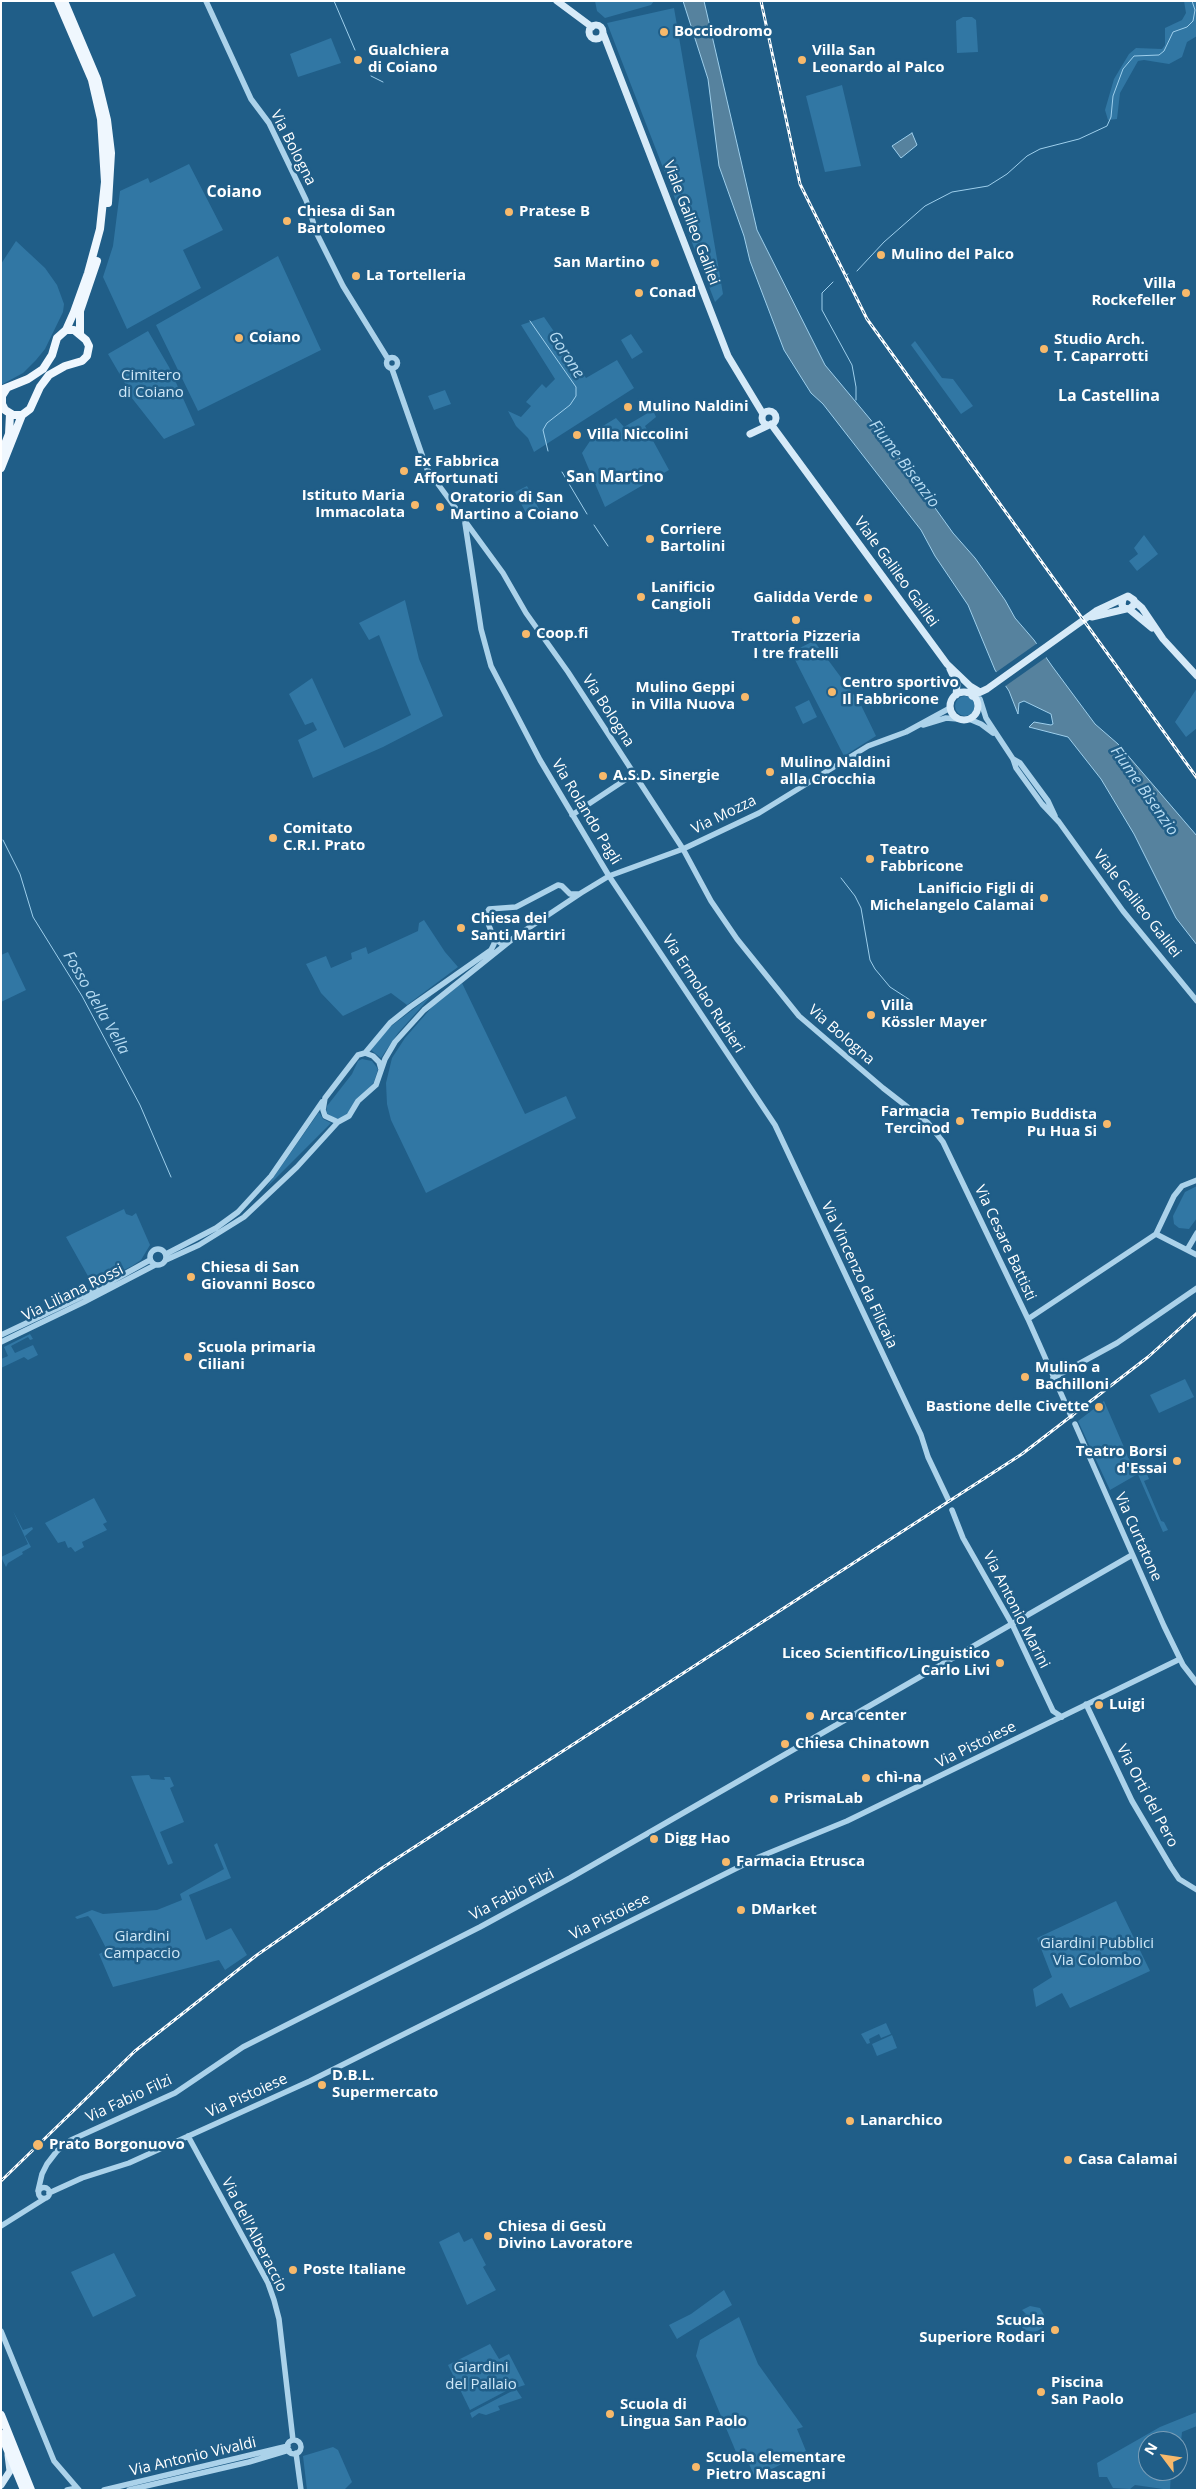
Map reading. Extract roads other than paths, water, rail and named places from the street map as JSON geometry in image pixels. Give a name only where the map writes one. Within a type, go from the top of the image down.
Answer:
[{"type":"main road","points":[[1,454],[9,434],[10,414],[2,404],[4,389],[28,379],[43,369],[52,355],[57,338],[66,330],[88,273],[100,229],[105,182],[101,119],[92,80],[58,1]]},
{"type":"main road","points":[[1,468],[22,415],[30,409],[40,387],[50,374],[65,366],[75,364],[87,356],[89,346],[80,334],[80,311],[105,230],[111,183],[111,153],[107,120],[97,78],[64,1]]},
{"type":"main road","name":"Viale Galileo Galilei","points":[[560,3],[584,15],[594,26],[601,27],[711,315],[728,356],[750,394],[947,664]]},
{"type":"main road","name":"Viale Galileo Galilei","points":[[594,26],[590,35],[597,39],[614,57]]},
{"type":"main road","points":[[597,39],[603,33]]},
{"type":"main road","points":[[66,330],[80,334]]},
{"type":"main road","points":[[10,414],[22,415]]},
{"type":"main road","points":[[947,664],[957,684],[956,695],[951,701],[950,708],[958,719],[969,719],[977,699],[988,689],[1096,611],[1129,596],[1142,608],[1156,630],[1197,676]]},
{"type":"main road","points":[[1123,599],[1122,605],[1156,630]]},
{"type":"main road","points":[[1087,618],[1128,609],[1134,605],[1134,601]]},
{"type":"main road","points":[[947,664],[964,680],[977,699]]},
{"type":"main road","points":[[956,695],[977,699]]},
{"type":"main road","points":[[1,2415],[32,2490]]},
{"type":"main road","points":[[1,2434],[24,2490]]},
{"type":"main road","points":[[1,2485],[10,2470],[6,2445]]},
{"type":"street","name":"Via Bologna","points":[[206,1],[251,99],[273,131],[306,200],[317,234],[343,286],[388,359],[386,364],[392,369],[427,469],[504,573],[526,613],[556,653],[682,849],[716,909],[782,997],[818,1033],[928,1123]]},
{"type":"street","name":"Via Rolando Pagli","points":[[464,520],[487,656],[540,760],[609,876]]},
{"type":"street","points":[[468,546],[473,541],[478,540]]},
{"type":"street","points":[[977,699],[995,734]]},
{"type":"street","points":[[977,699],[995,734]]},
{"type":"street","points":[[921,725],[950,708]]},
{"type":"street","points":[[921,725],[946,718],[958,719]]},
{"type":"street","points":[[969,719],[981,724],[995,734]]},
{"type":"street","name":"Via Mozza","points":[[166,1257],[199,1245],[244,1216],[297,1167],[338,1122],[349,1116],[358,1101],[371,1092],[378,1081],[381,1069],[395,1042],[424,1010],[515,937],[580,893],[609,876],[682,849],[776,803],[868,746],[921,725]]},
{"type":"street","name":"Viale Galileo Galilei","points":[[995,734],[1013,759],[1020,763],[1048,800],[1058,822],[1123,911],[1197,1001]]},
{"type":"street","points":[[572,815],[634,774]]},
{"type":"street","points":[[598,883],[601,877],[601,862]]},
{"type":"street","name":"Via Ermolao Rubieri","points":[[609,876],[775,1126]]},
{"type":"street","points":[[515,937],[502,944],[494,938],[486,919],[486,912],[491,908],[508,909],[516,907],[558,885],[562,886],[567,892],[569,898],[565,904]]},
{"type":"street","points":[[567,892],[574,895],[580,893]]},
{"type":"street","name":"Via Liliana Rossi","points":[[1,1335],[152,1263],[162,1264],[166,1257],[184,1244],[216,1228],[238,1212],[272,1176],[358,1055],[365,1053],[390,1023],[487,953],[494,946],[494,938]]},
{"type":"street","points":[[365,1053],[378,1060],[381,1069]]},
{"type":"street","points":[[326,1098],[323,1114],[329,1119],[338,1122]]},
{"type":"street","name":"Via Cesare Battisti","points":[[928,1123],[944,1144],[1028,1319],[1053,1378]]},
{"type":"street","name":"Via Vincenzo da Filicaia","points":[[775,1126],[921,1435],[928,1457],[948,1499]]},
{"type":"street","points":[[1028,1319],[1156,1234],[1178,1191],[1188,1182],[1197,1180]]},
{"type":"street","points":[[1156,1234],[1197,1255]]},
{"type":"street","points":[[1187,1250],[1197,1234]]},
{"type":"street","name":"Via Liliana Rossi","points":[[152,1263],[150,1255],[154,1249],[160,1249],[166,1257]]},
{"type":"street","name":"Via Liliana Rossi","points":[[1,1342],[84,1302],[152,1263]]},
{"type":"street","points":[[1071,1416],[1053,1378],[1117,1343],[1197,1288]]},
{"type":"street","name":"Via Curtatone","points":[[1075,1424],[1132,1556],[1180,1658],[1197,1683]]},
{"type":"street","name":"Via Antonio Marini","points":[[952,1510],[963,1538],[1013,1626],[1053,1711],[1062,1717]]},
{"type":"street","name":"Via Fabio Filzi","points":[[40,2195],[42,2174],[47,2164],[57,2151],[71,2140],[175,2093],[243,2047],[545,1891],[1013,1626],[1132,1556]]},
{"type":"street","name":"Via Pistoiese","points":[[49,2193],[82,2178],[129,2163],[310,2081],[759,1857],[847,1821],[1180,1658]]},
{"type":"street","name":"Via Orti del Pero","points":[[1086,1704],[1132,1801],[1171,1867],[1179,1879],[1197,1890]]},
{"type":"street","name":"Via dell'Alberaccio","points":[[188,2136],[268,2283],[274,2300],[279,2319],[293,2440]]},
{"type":"street","points":[[1,2226],[33,2204],[44,2187],[49,2193],[40,2195]]},
{"type":"street","points":[[1,2331],[58,2467],[78,2489]]},
{"type":"street","points":[[293,2440],[298,2441],[301,2445],[300,2451],[296,2453],[288,2448],[293,2440]]},
{"type":"street","name":"Via Antonio Vivaldi","points":[[104,2490],[288,2448]]},
{"type":"street","name":"Via Antonio Vivaldi","points":[[129,2490],[249,2462],[288,2448]]},
{"type":"street","points":[[296,2453],[301,2490]]},
{"type":"street","points":[[68,2477],[69,2489],[78,2489]]},
{"type":"water","name":"Fiume Bisenzio","points":[[683,1],[704,1],[757,230],[825,365],[880,431],[953,533],[975,558],[1005,600],[1015,618],[1034,640],[1095,724],[1118,744],[1197,836],[1197,945],[1176,918],[1134,834],[1101,779],[1068,737],[1029,727],[1034,722],[1053,724],[1051,714],[1024,701],[1019,703],[1018,714],[1009,691],[995,670],[968,605],[935,556],[921,530],[823,404],[811,393],[784,350],[750,261],[744,236],[719,166],[708,79]]},
{"type":"water","points":[[912,133],[917,145],[901,158],[892,146]]},
{"type":"waterway","name":"Gorone","points":[[334,1],[355,50]]},
{"type":"waterway","points":[[857,271],[884,242],[925,206],[952,192],[988,186],[1007,174],[1027,156],[1040,149],[1079,139],[1107,126],[1111,117],[1113,96],[1123,69],[1134,56],[1159,55],[1164,51],[1173,32],[1187,27],[1193,21],[1195,10],[1192,1]]},
{"type":"waterway","name":"Gorone","points":[[371,76],[383,82]]},
{"type":"waterway","points":[[833,282],[822,293],[822,310],[852,365],[856,400]]},
{"type":"waterway","name":"Gorone","points":[[530,321],[576,387],[576,396],[570,405],[547,423],[543,430],[548,451]]},
{"type":"waterway","name":"Gorone","points":[[562,472],[587,514]]},
{"type":"waterway","name":"Gorone","points":[[594,525],[608,546]]},
{"type":"waterway","name":"Fosso della Vella","points":[[3,840],[20,874],[33,917],[82,996],[140,1105],[171,1177]]},
{"type":"waterway","name":"Gorone","points":[[841,878],[855,896],[861,908],[870,960],[875,969],[890,987],[910,1000]]},
{"type":"railway","points":[[761,1],[800,184],[867,319],[1197,778]]},
{"type":"railway","points":[[1,2181],[135,2051],[257,1955],[382,1868],[1022,1454],[1148,1357],[1197,1313]]},
{"type":"place","name":"Bocciodromo","points":[[664,32]]},
{"type":"place","name":"Gualchiera di Coiano","points":[[358,60]]},
{"type":"place","name":"Villa San Leonardo al Palco","points":[[802,60]]},
{"type":"place","name":"Pratese B","points":[[509,212]]},
{"type":"place","name":"Chiesa di San Bartolomeo","points":[[287,221]]},
{"type":"place","name":"Mulino del Palco","points":[[881,255]]},
{"type":"place","name":"San Martino","points":[[655,263]]},
{"type":"place","name":"La Tortelleria","points":[[356,276]]},
{"type":"place","name":"Conad","points":[[639,293]]},
{"type":"place","name":"Villa Rockefeller","points":[[1186,293]]},
{"type":"place","name":"Coiano","points":[[239,338]]},
{"type":"place","name":"Studio Arch. T. Caparrotti","points":[[1044,349]]},
{"type":"place","name":"Mulino Naldini","points":[[628,407]]},
{"type":"place","name":"Villa Niccolini","points":[[577,435]]},
{"type":"place","name":"Ex Fabbrica Affortunati","points":[[404,471]]},
{"type":"place","name":"Istituto Maria Immacolata","points":[[415,505]]},
{"type":"place","name":"Oratorio di San Martino a Coiano","points":[[440,507]]},
{"type":"place","name":"Corriere Bartolini","points":[[650,539]]},
{"type":"place","name":"Lanificio Cangioli","points":[[641,597]]},
{"type":"place","name":"Galidda Verde","points":[[868,598]]},
{"type":"place","name":"Trattoria Pizzeria I tre fratelli","points":[[796,620]]},
{"type":"place","name":"Coop.fi","points":[[526,634]]},
{"type":"place","name":"Centro sportivo Il Fabbricone","points":[[832,692]]},
{"type":"place","name":"Mulino Geppi in Villa Nuova","points":[[745,697]]},
{"type":"place","name":"Mulino Naldini alla Crocchia","points":[[770,772]]},
{"type":"place","name":"A.S.D. Sinergie","points":[[603,776]]},
{"type":"place","name":"Comitato C.R.I. Prato","points":[[273,838]]},
{"type":"place","name":"Teatro Fabbricone","points":[[870,859]]},
{"type":"place","name":"Lanificio Figli di Michelangelo Calamai","points":[[1044,898]]},
{"type":"place","name":"Chiesa dei Santi Martiri","points":[[461,928]]},
{"type":"place","name":"Villa Kössler Mayer","points":[[871,1015]]},
{"type":"place","name":"Farmacia Tercinod","points":[[960,1121]]},
{"type":"place","name":"Tempio Buddista Pu Hua Si","points":[[1107,1124]]},
{"type":"place","name":"Chiesa di San Giovanni Bosco","points":[[191,1277]]},
{"type":"place","name":"Scuola primaria Ciliani","points":[[188,1357]]},
{"type":"place","name":"Mulino a Bachilloni","points":[[1025,1377]]},
{"type":"place","name":"Bastione delle Civette","points":[[1099,1407]]},
{"type":"place","name":"Teatro Borsi d'Essai","points":[[1177,1461]]},
{"type":"place","name":"Liceo Scientifico/Linguistico Carlo Livi","points":[[1000,1663]]},
{"type":"place","name":"Luigi","points":[[1099,1705]]},
{"type":"place","name":"Arca center","points":[[810,1716]]},
{"type":"place","name":"Chiesa Chinatown","points":[[785,1744]]},
{"type":"place","name":"chì-na","points":[[866,1778]]},
{"type":"place","name":"PrismaLab","points":[[774,1799]]},
{"type":"place","name":"Digg Hao","points":[[654,1839]]},
{"type":"place","name":"Farmacia Etrusca","points":[[726,1862]]},
{"type":"place","name":"DMarket","points":[[741,1910]]},
{"type":"place","name":"D.B.L. Supermercato","points":[[322,2085]]},
{"type":"place","name":"Lanarchico","points":[[850,2121]]},
{"type":"place","name":"Prato Borgonuovo","points":[[38,2145]]},
{"type":"place","name":"Casa Calamai","points":[[1068,2160]]},
{"type":"place","name":"Chiesa di Gesù Divino Lavoratore","points":[[488,2236]]},
{"type":"place","name":"Poste Italiane","points":[[293,2270]]},
{"type":"place","name":"Scuola Superiore Rodari","points":[[1055,2330]]},
{"type":"place","name":"Piscina San Paolo","points":[[1041,2392]]},
{"type":"place","name":"Scuola di Lingua San Paolo","points":[[610,2414]]},
{"type":"place","name":"Scuola elementare Pietro Mascagni","points":[[696,2467]]},
{"type":"district","name":"Coiano","points":[[234,192]]},
{"type":"district","name":"La Castellina","points":[[1109,396]]},
{"type":"district","name":"San Martino","points":[[615,477]]},
{"type":"park label","name":"Cimitero di Coiano","points":[[151,384]]},
{"type":"park label","name":"Giardini Campaccio","points":[[142,1946]]},
{"type":"park label","name":"Giardini Pubblici Via Colombo","points":[[1097,1952]]},
{"type":"park label","name":"Giardini del Pallaio","points":[[481,2376]]}]
